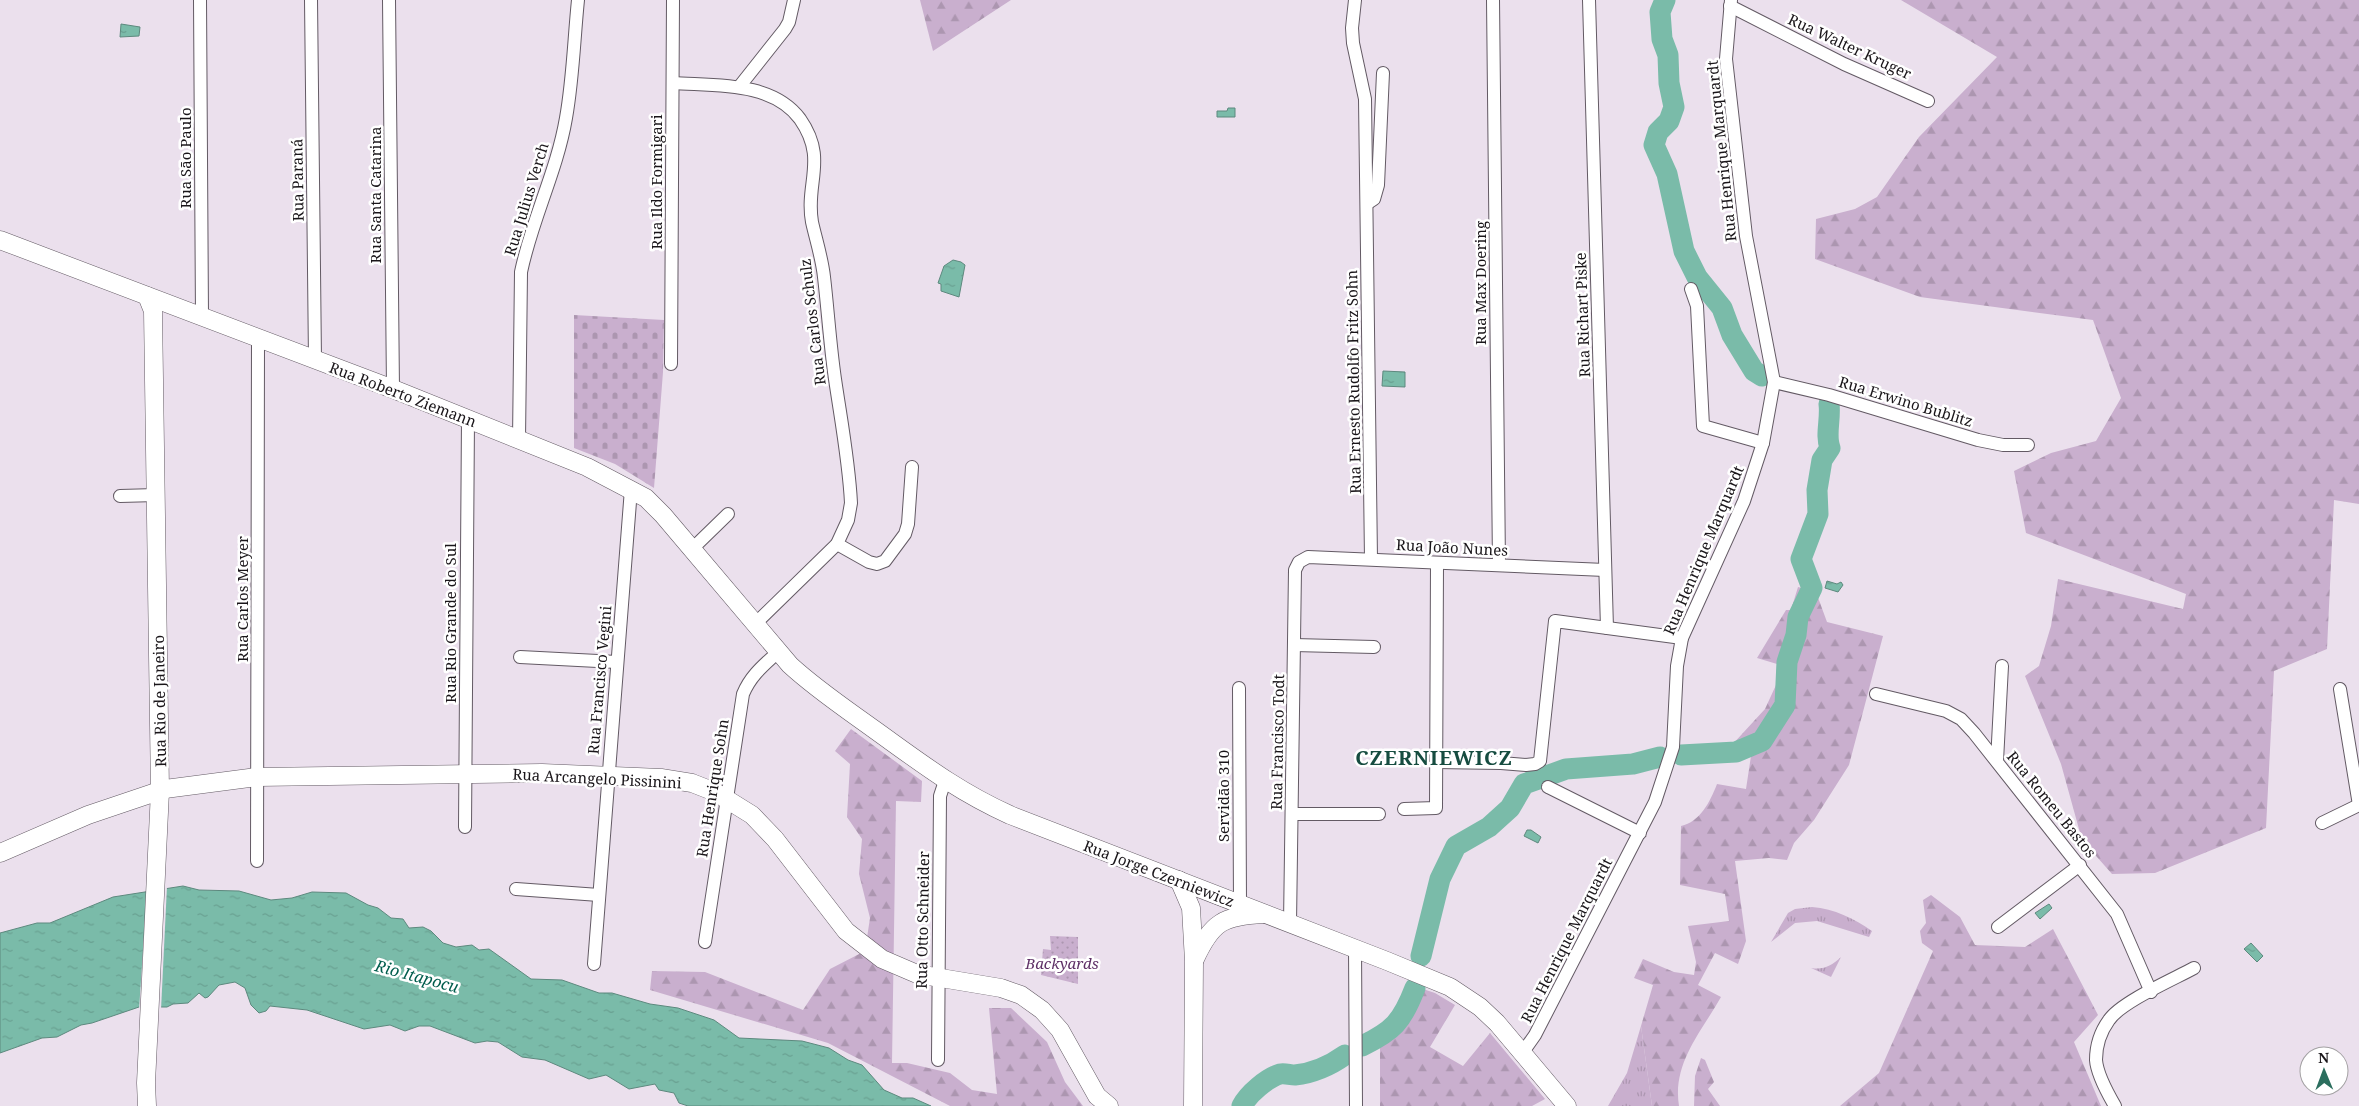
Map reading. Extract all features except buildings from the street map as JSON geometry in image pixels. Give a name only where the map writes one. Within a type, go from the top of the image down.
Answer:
[{"type":"main road","name":"Rua Roberto Ziemann","points":[[0,240],[393,389],[587,467],[631,489],[646,498],[755,624]]},
{"type":"main road","name":"Rua Rio de Janeiro","points":[[147,296],[153,311],[160,791],[148,1041],[147,1106]]},
{"type":"main road","name":"Rua Jorge Czerniewicz","points":[[755,624],[790,665],[811,683],[945,781],[976,799],[1010,815],[1355,948],[1450,987],[1463,995],[1497,1023],[1567,1106]]},
{"type":"main road","name":"Rua Arcangelo Pissinini","points":[[0,854],[78,818],[160,791],[183,786],[257,777],[465,773],[608,775],[682,780],[704,786],[746,810],[768,832],[835,918],[854,939],[889,963],[917,974],[992,985],[1012,991],[1035,1004],[1055,1023],[1090,1086],[1097,1096],[1109,1106]]},
{"type":"main road","points":[[122,804],[139,806],[148,810],[154,816],[158,827]]},
{"type":"main road","points":[[1179,880],[1191,908],[1194,962],[1191,1104]]},
{"type":"main road","points":[[1194,962],[1210,931],[1218,923],[1241,916],[1267,914]]},
{"type":"street","name":"Rua São Paulo","points":[[200,0],[202,316]]},
{"type":"street","name":"Rua Paraná","points":[[311,0],[315,360]]},
{"type":"street","name":"Rua Santa Catarina","points":[[388,0],[393,389]]},
{"type":"street","name":"Rua Julius Verch","points":[[519,439],[521,272],[527,246],[548,185],[566,118],[578,0]]},
{"type":"street","name":"Rua Ildo Formigari","points":[[671,364],[673,0]]},
{"type":"street","points":[[739,87],[785,29],[789,22],[794,0]]},
{"type":"street","name":"Rua Ernesto Rudolfo Fritz Sohn","points":[[1355,0],[1352,28],[1365,99],[1368,203],[1371,560]]},
{"type":"street","name":"Rua Max Doering","points":[[1493,0],[1498,565]]},
{"type":"street","name":"Rua Richart Piske","points":[[1589,0],[1607,628]]},
{"type":"street","name":"Rua Walter Kruger","points":[[1731,3],[1844,64],[1928,101]]},
{"type":"street","name":"Rua Henrique Marquardt","points":[[1523,1052],[1535,1035],[1655,802],[1673,748],[1677,666],[1682,638],[1744,501],[1763,443],[1774,382],[1746,236],[1726,59],[1731,3]]},
{"type":"street","name":"Rua Ernesto Rudolfo Fritz Sohn","points":[[1368,203],[1374,199],[1378,185],[1384,73]]},
{"type":"street","name":"Rua Carlos Schulz","points":[[673,83],[739,87],[765,94],[790,108],[799,119],[813,148],[815,174],[811,208],[824,277],[828,332],[851,495],[848,520],[837,544],[755,624]]},
{"type":"street","points":[[1691,289],[1697,306],[1703,426],[1763,443]]},
{"type":"street","name":"Rua Carlos Meyer","points":[[257,861],[258,338]]},
{"type":"street","name":"Rua Erwino Bublitz","points":[[1774,382],[1829,395],[1978,440],[2003,445],[2028,445]]},
{"type":"street","name":"Rua Rio Grande do Sul","points":[[465,827],[468,419]]},
{"type":"street","points":[[837,544],[869,562],[877,564],[885,561],[907,529],[912,467]]},
{"type":"street","name":"Rua Francisco Vegini","points":[[594,964],[631,489]]},
{"type":"street","points":[[120,496],[156,495]]},
{"type":"street","points":[[692,549],[728,514]]},
{"type":"street","name":"Rua João Nunes","points":[[1299,562],[1308,557],[1606,570]]},
{"type":"street","name":"Rua Francisco Todt","points":[[1290,923],[1295,570],[1299,562]]},
{"type":"street","points":[[1404,809],[1436,808],[1437,562]]},
{"type":"street","points":[[1436,762],[1534,764],[1540,761],[1554,621],[1682,638]]},
{"type":"street","points":[[1294,645],[1374,647]]},
{"type":"street","name":"Rua Henrique Sohn","points":[[706,942],[743,694],[755,672],[778,652]]},
{"type":"street","points":[[520,657],[617,662]]},
{"type":"street","points":[[1997,761],[2002,666]]},
{"type":"street","name":"Servidão 310","points":[[1239,688],[1240,904]]},
{"type":"street","points":[[2322,824],[2359,805],[2340,689]]},
{"type":"street","name":"Rua Romeu Bastos","points":[[1876,694],[1946,711],[1961,719],[1997,761],[2117,914],[2151,992]]},
{"type":"street","name":"Rua Otto Schneider","points":[[938,1060],[937,978],[940,796],[945,781]]},
{"type":"street","points":[[1548,787],[1640,833]]},
{"type":"street","points":[[1292,814],[1380,814]]},
{"type":"street","points":[[1998,927],[2080,865]]},
{"type":"street","points":[[516,889],[599,895]]},
{"type":"street","points":[[1355,948],[1356,1106]]},
{"type":"street","points":[[2115,1106],[2107,1092],[2096,1061],[2099,1038],[2109,1019],[2123,1007],[2194,968]]},
{"type":"green space","points":[[920,0],[1011,0],[933,51]]},
{"type":"green space","points":[[1901,0],[2359,0],[2359,504],[2334,500],[2327,649],[2274,671],[2266,828],[2155,873],[2112,874],[2082,840],[2061,764],[2025,676],[2039,666],[2051,626],[2058,579],[2183,609],[2186,594],[2026,533],[2014,471],[2051,453],[2096,441],[2121,398],[2093,320],[1920,297],[1815,259],[1816,219],[1855,209],[1877,197],[1919,137],[1997,57]]},
{"type":"green space","points":[[574,315],[664,320],[663,372],[654,488],[615,464],[574,448]]},
{"type":"green space","points":[[1798,587],[1816,592],[1827,622],[1883,636],[1849,765],[1814,820],[1794,843],[1787,860],[1769,858],[1735,861],[1746,941],[1738,964],[1715,953],[1698,985],[1721,997],[1690,1048],[1684,1062],[1678,1090],[1679,1106],[1652,1106],[1641,1026],[1653,985],[1634,978],[1643,959],[1674,972],[1694,975],[1696,962],[1688,926],[1729,921],[1725,894],[1680,885],[1681,826],[1688,824],[1699,816],[1708,804],[1717,784],[1746,789],[1751,756],[1739,753],[1684,757],[1684,750],[1721,750],[1731,746],[1765,709],[1776,685],[1777,664],[1757,658],[1786,610],[1791,610]]},
{"type":"green space","points":[[851,729],[922,781],[921,802],[896,801],[892,1063],[907,1063],[950,1073],[972,1090],[997,1094],[989,1008],[1011,1008],[1047,1042],[1065,1082],[1083,1106],[950,1106],[828,1043],[650,990],[652,971],[705,972],[803,1010],[830,969],[865,951],[870,918],[859,874],[862,839],[847,817],[850,764],[835,751]]},
{"type":"green space","points":[[1931,895],[1960,917],[1975,945],[2025,947],[2053,929],[2098,1015],[2074,1042],[2101,1106],[1840,1106],[1879,1073],[1933,951],[1922,943],[1920,931],[1926,923],[1923,900]]},
{"type":"green space","points":[[1812,907],[1844,915],[1872,931],[1869,937],[1817,921],[1795,923],[1771,942],[1788,913],[1795,909]]},
{"type":"green space","name":"Backyards","points":[[1050,936],[1078,937],[1078,984],[1041,975],[1043,949],[1051,950]]},
{"type":"green space","points":[[1841,957],[1831,977],[1811,968],[1827,967]]},
{"type":"green space","points":[[1408,984],[1435,993],[1455,1005],[1430,1047],[1463,1066],[1490,1033],[1545,1099],[1532,1106],[1380,1106],[1380,1046],[1365,1046],[1365,1033],[1383,1025],[1394,1015]]},
{"type":"green space","points":[[1641,1026],[1652,1106],[1608,1106],[1627,1073]]},
{"type":"green space","points":[[1701,1058],[1705,1060],[1714,1082],[1708,1089],[1720,1106],[1694,1106],[1695,1076]]},
{"type":"water","points":[[121,24],[140,27],[139,36],[120,37]]},
{"type":"water","points":[[1228,108],[1235,108],[1235,117],[1217,117],[1217,111],[1227,111]]},
{"type":"water","points":[[953,260],[965,265],[959,297],[941,291],[941,284],[938,283],[944,266]]},
{"type":"water","points":[[1383,371],[1405,372],[1405,387],[1382,386]]},
{"type":"water","points":[[1827,581],[1837,584],[1841,582],[1843,585],[1838,592],[1825,588]]},
{"type":"water","points":[[1527,830],[1531,830],[1541,837],[1538,843],[1524,836]]},
{"type":"water","name":"Rio Itapocu","points":[[183,886],[199,890],[239,891],[271,900],[292,898],[312,892],[346,893],[368,905],[378,908],[391,918],[403,919],[409,928],[423,927],[431,931],[443,943],[456,947],[472,945],[479,950],[489,949],[531,979],[562,980],[599,993],[612,993],[650,1004],[678,1008],[714,1020],[739,1038],[802,1041],[829,1048],[848,1060],[862,1065],[884,1090],[902,1098],[913,1098],[931,1106],[688,1106],[679,1103],[674,1093],[659,1090],[655,1084],[629,1089],[606,1075],[589,1079],[545,1060],[522,1057],[498,1042],[475,1043],[430,1026],[419,1026],[405,1031],[390,1025],[364,1029],[307,1010],[270,1006],[266,1011],[259,1013],[251,1005],[245,988],[235,982],[219,985],[205,998],[199,993],[188,1003],[173,1004],[167,1007],[139,1007],[81,1025],[57,1037],[42,1038],[0,1053],[0,933],[37,923],[50,923],[113,897]]},
{"type":"water","points":[[2049,904],[2052,908],[2040,919],[2035,913]]},
{"type":"water","points":[[2251,943],[2263,956],[2257,962],[2244,949]]},
{"type":"pier","points":[[167,886],[161,1010],[139,1010],[147,890]]},
{"type":"waterway","points":[[1665,0],[1660,12],[1662,39],[1668,55],[1669,83],[1674,107],[1669,121],[1658,132],[1654,145],[1667,174],[1684,251],[1697,277],[1722,308],[1732,335],[1754,371],[1762,376]]},
{"type":"waterway","points":[[1681,755],[1736,752],[1762,741],[1785,705],[1787,662],[1796,635],[1798,617],[1812,588],[1801,559],[1818,514],[1817,490],[1822,460],[1830,448],[1828,438],[1829,404]]},
{"type":"waterway","points":[[1421,956],[1440,879],[1456,846],[1489,827],[1510,808],[1524,784],[1566,769],[1633,764],[1660,757]]},
{"type":"waterway","points":[[1362,1046],[1382,1035],[1395,1024],[1406,1009],[1415,988]]},
{"type":"waterway","points":[[1242,1106],[1253,1092],[1275,1076],[1309,1072],[1328,1065],[1345,1055]]},
{"type":"district","name":"CZERNIEWICZ","points":[[1434,757]]}]
